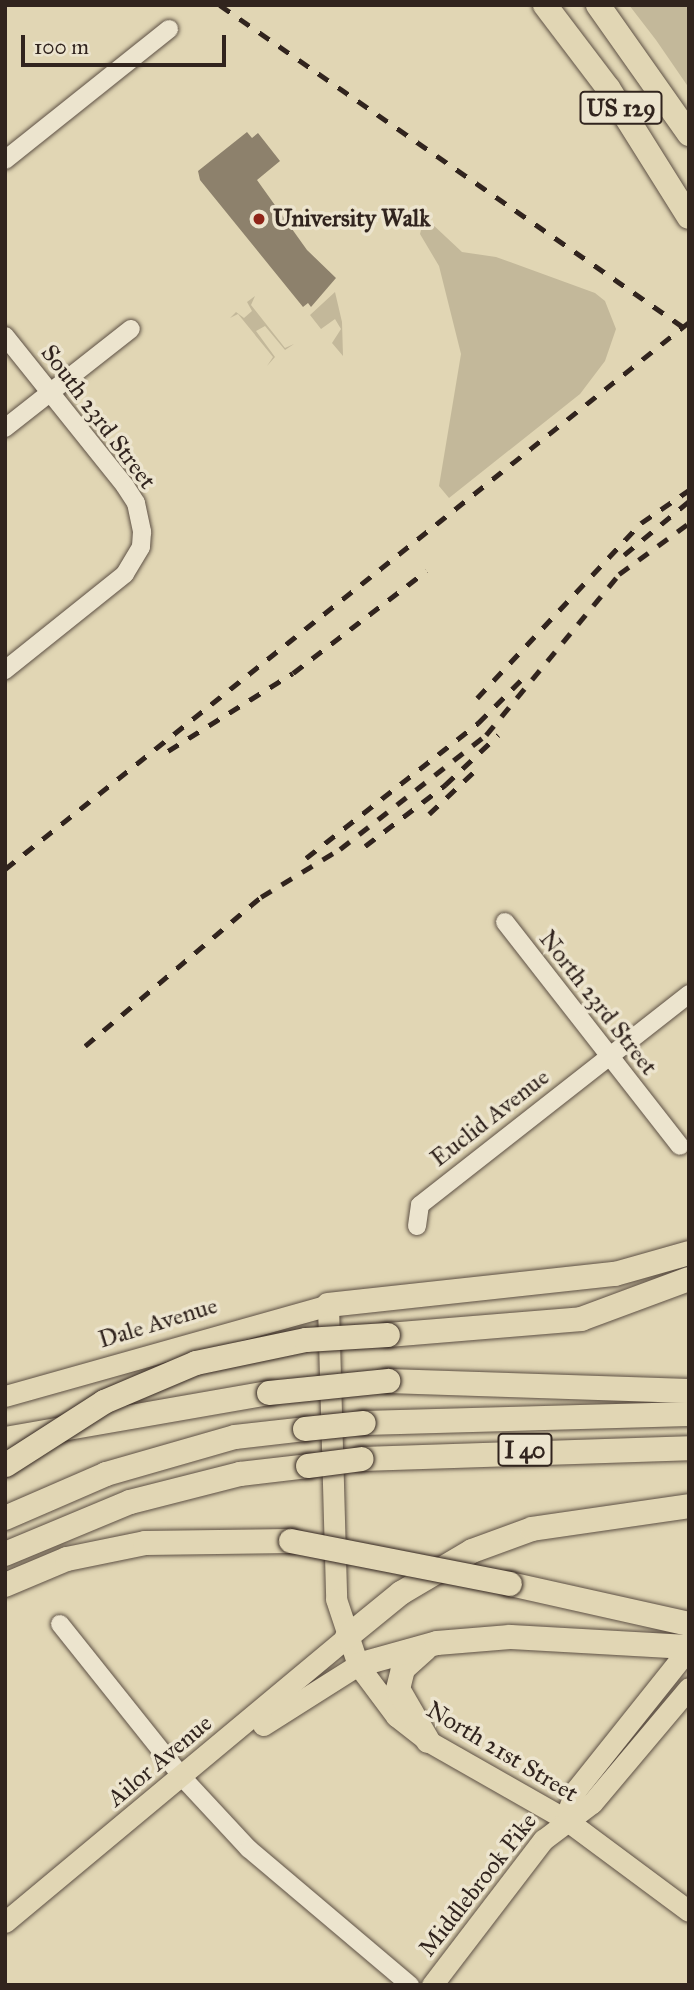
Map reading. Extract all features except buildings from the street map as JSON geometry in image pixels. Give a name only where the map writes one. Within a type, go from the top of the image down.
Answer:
[{"type":"highway","name":"US 129","points":[[545,5],[608,88],[689,217]]},
{"type":"highway","name":"US 129","points":[[598,5],[689,134]]},
{"type":"highway","points":[[328,1305],[615,1274],[689,1253]]},
{"type":"highway","points":[[6,1465],[104,1402],[195,1363],[306,1340],[581,1319],[689,1279]]},
{"type":"highway","points":[[5,1439],[269,1393],[388,1381],[689,1391]]},
{"type":"highway","name":"I 40","points":[[5,1518],[106,1474],[235,1437],[364,1423],[689,1414]]},
{"type":"highway","name":"I 40","points":[[5,1554],[130,1502],[240,1474],[362,1459],[689,1448]]},
{"type":"highway","points":[[347,1637],[401,1593],[472,1551],[533,1529],[689,1506]]},
{"type":"highway","points":[[5,1585],[67,1559],[145,1543],[291,1541],[510,1584],[689,1624]]},
{"type":"highway","points":[[358,1665],[436,1643],[510,1637],[689,1648]]},
{"type":"highway","points":[[428,1741],[398,1689],[414,1654],[436,1643]]},
{"type":"main road","name":"Dale Avenue","points":[[5,1396],[328,1305]]},
{"type":"main road","name":"North 21st Street","points":[[328,1305],[334,1566],[347,1637],[358,1665],[396,1716],[428,1741],[565,1819],[689,1911]]},
{"type":"main road","name":"Ailor Avenue","points":[[5,1922],[347,1637]]},
{"type":"main road","name":"Middlebrook Pike","points":[[432,1985],[565,1819],[575,1791],[689,1648]]},
{"type":"main road","points":[[189,1771],[358,1665]]},
{"type":"main road","name":"Middlebrook Pike","points":[[565,1819],[592,1803],[689,1688]]},
{"type":"street","points":[[5,160],[169,29]]},
{"type":"street","points":[[5,428],[131,329]]},
{"type":"street","name":"South 23rd Street","points":[[5,337],[125,486],[136,503],[142,532],[138,554],[125,574],[5,670]]},
{"type":"street","name":"North 23rd Street","points":[[505,922],[680,1146]]},
{"type":"street","name":"Euclid Avenue","points":[[417,1226],[420,1205],[689,994]]},
{"type":"street","points":[[60,1624],[189,1771],[249,1849],[411,1985]]},
{"type":"shaded area","points":[[629,5],[689,5],[689,88],[656,40]]},
{"type":"shaded area","points":[[423,222],[430,222],[462,252],[496,257],[595,293],[605,301],[616,329],[605,361],[580,394],[449,498],[439,486],[461,354],[439,266],[420,234]]},
{"type":"shaded area","points":[[335,292],[342,322],[343,356],[332,343],[341,329],[335,319],[321,329],[310,315]]},
{"type":"shaded area","points":[[255,296],[251,305],[285,348],[294,344],[285,350],[265,326],[256,331],[275,357],[267,366],[273,357],[238,314],[230,318],[236,312],[244,318],[252,311],[247,302]]},
{"type":"railway","points":[[220,5],[689,331]]},
{"type":"railway","points":[[5,869],[689,322]]},
{"type":"railway","points":[[477,698],[641,523],[689,490]]},
{"type":"railway","points":[[624,555],[689,501]]},
{"type":"railway","points":[[85,1046],[261,897],[340,849],[486,735],[619,574],[689,523]]},
{"type":"railway","points":[[168,751],[293,673],[426,571]]},
{"type":"railway","points":[[306,858],[478,723],[526,675]]},
{"type":"railway","points":[[365,846],[445,785],[498,735]]},
{"type":"railway","points":[[429,814],[481,765]]},
{"type":"place","name":"University Walk","points":[[259,219]]}]
